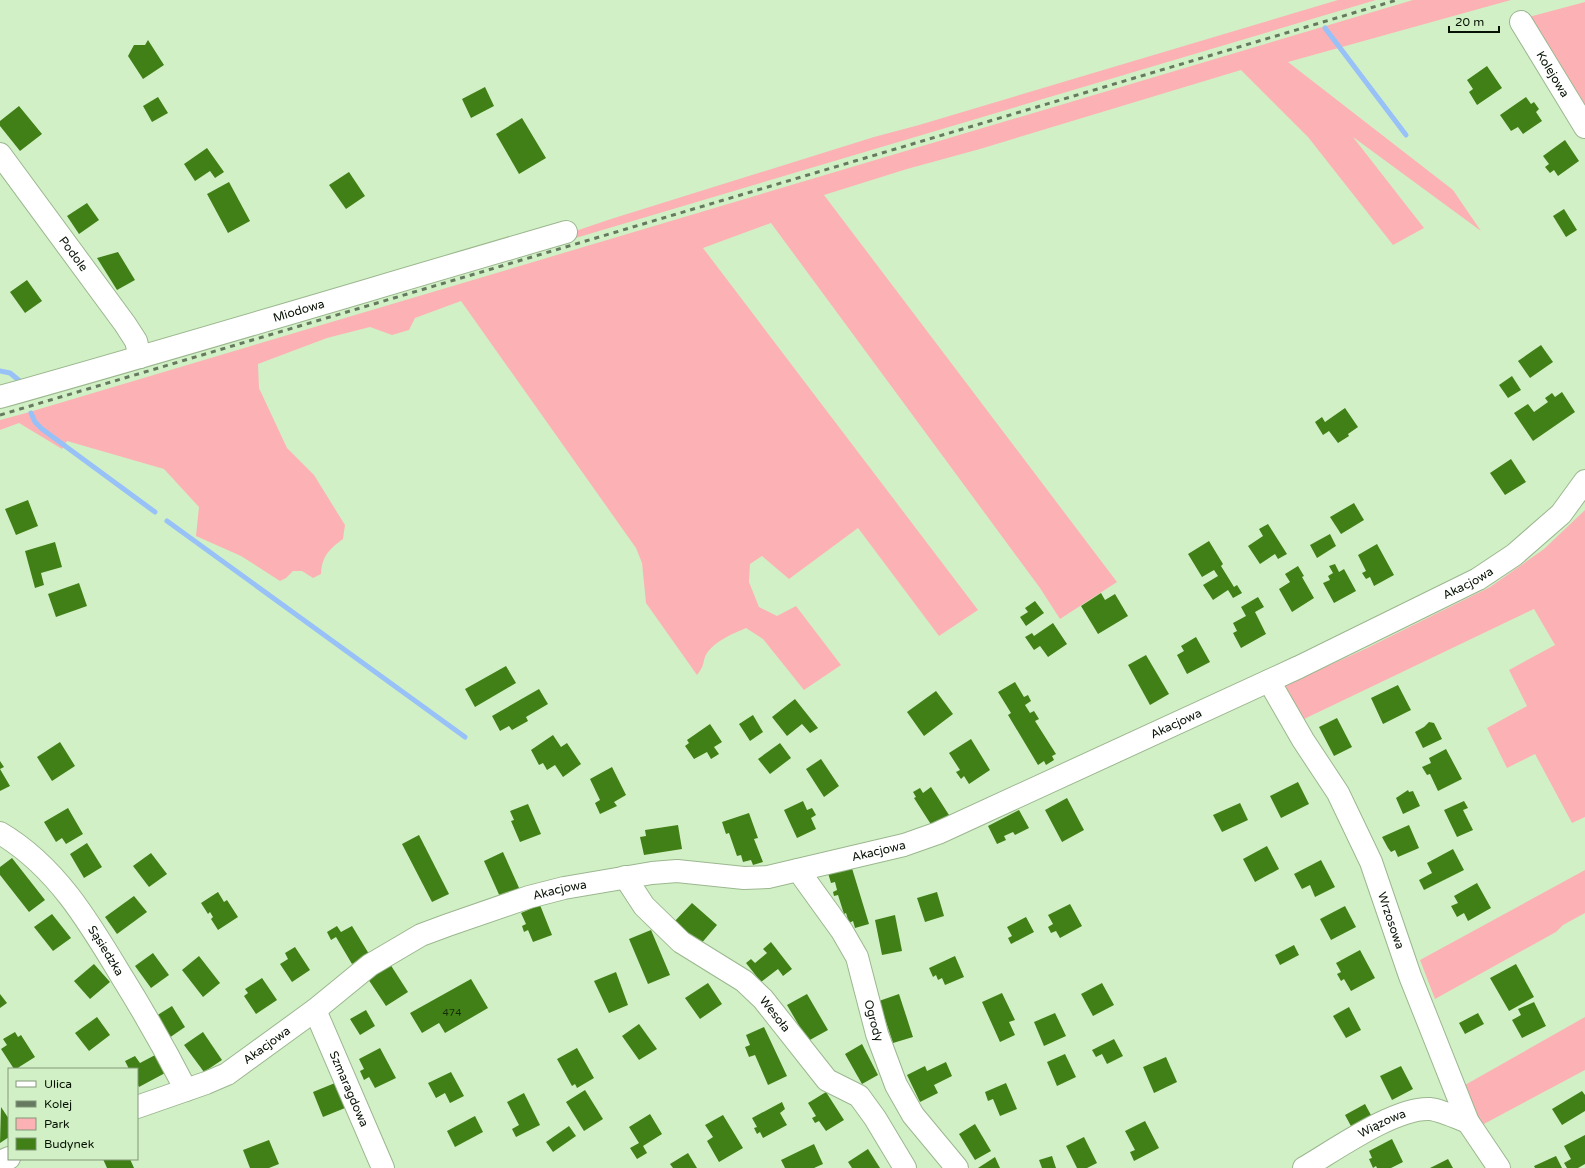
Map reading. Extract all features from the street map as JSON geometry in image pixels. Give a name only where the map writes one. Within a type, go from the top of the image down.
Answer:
[{"type":"street","name":"Kolejowa","points":[[1521,22],[1585,127]]},
{"type":"street","name":"Podole","points":[[0,154],[125,324],[136,341],[140,357]]},
{"type":"street","name":"Miodowa","points":[[16,392],[566,232]]},
{"type":"street","name":"Akacjowa","points":[[138,1107],[227,1074],[315,1010],[370,965],[421,935],[448,924],[548,892],[626,877],[677,871],[744,878],[768,877],[904,845],[938,833],[1269,681],[1478,579],[1514,555],[1561,514],[1585,481]]},
{"type":"street","name":"Wrzosowa","points":[[1269,681],[1303,740],[1338,792],[1371,862],[1410,976],[1468,1122],[1499,1168]]},
{"type":"street","name":"Sąsiedzka","points":[[0,833],[33,855],[57,880],[83,914],[163,1045],[186,1090]]},
{"type":"street","name":"Ogrody","points":[[798,870],[842,930],[857,958],[877,1034],[896,1085],[913,1116],[954,1168]]},
{"type":"street","name":"Wesoła","points":[[626,877],[644,906],[681,942],[744,981],[763,1000],[827,1080],[842,1086],[859,1096],[875,1118],[905,1168]]},
{"type":"street","name":"Szmaragdowa","points":[[315,1010],[383,1168]]},
{"type":"street","name":"Wiązowa","points":[[1304,1168],[1371,1129],[1406,1113],[1431,1109],[1468,1122]]},
{"type":"green space","points":[[1338,0],[1376,0],[404,289],[611,219],[874,137],[919,125]]},
{"type":"green space","points":[[1413,0],[1511,0],[1288,62],[1453,190],[1481,231],[1353,137],[1424,228],[1393,245],[1308,137],[1241,70],[824,195],[1117,582],[1060,619],[1040,588],[771,223],[703,248],[978,610],[939,636],[858,528],[789,579],[762,556],[750,564],[749,582],[759,607],[777,616],[796,606],[841,665],[804,690],[763,639],[746,628],[715,644],[707,653],[702,668],[697,675],[646,603],[642,563],[636,548],[461,301],[415,318],[409,330],[392,335],[370,327],[327,338],[258,364],[259,388],[287,448],[314,475],[345,525],[343,539],[330,550],[324,558],[321,574],[313,578],[302,571],[293,571],[286,578],[280,581],[241,556],[196,536],[199,507],[164,469],[67,441],[62,449],[19,423],[0,430],[0,420]]},
{"type":"green space","points":[[1585,2],[1585,114],[1525,18]]},
{"type":"green space","points":[[1585,510],[1585,817],[1572,823],[1535,754],[1507,768],[1487,728],[1527,706],[1509,670],[1555,645],[1534,609],[1302,720],[1282,687],[1365,649],[1490,587],[1544,549]]},
{"type":"green space","points":[[1585,870],[1585,913],[1563,925],[1556,932],[1435,999],[1420,960]]},
{"type":"green space","points":[[1585,1017],[1585,1070],[1482,1125],[1471,1105],[1465,1085]]},
{"type":"building","points":[[148,40],[164,65],[143,79],[128,56],[134,45],[145,45]]},
{"type":"building","points":[[1487,66],[1502,88],[1477,105],[1469,92],[1473,89],[1467,80]]},
{"type":"building","points":[[485,87],[494,106],[471,118],[462,99]]},
{"type":"building","points":[[158,97],[168,113],[152,122],[143,106]]},
{"type":"building","points":[[1526,97],[1531,104],[1534,102],[1539,109],[1536,112],[1542,121],[1523,134],[1518,127],[1511,131],[1500,115]]},
{"type":"building","points":[[19,106],[42,134],[20,151],[0,126],[0,121]]},
{"type":"building","points":[[522,118],[546,158],[519,174],[496,134]]},
{"type":"building","points":[[1565,140],[1579,161],[1558,176],[1554,170],[1550,173],[1545,167],[1549,164],[1543,156]]},
{"type":"building","points":[[207,148],[224,172],[215,178],[210,171],[195,181],[184,164]]},
{"type":"building","points":[[349,172],[365,196],[346,209],[329,185]]},
{"type":"building","points":[[229,182],[250,221],[228,233],[207,194]]},
{"type":"building","points":[[87,203],[99,220],[79,234],[67,216]]},
{"type":"building","points":[[1564,209],[1577,230],[1566,237],[1553,216]]},
{"type":"building","points":[[118,252],[135,280],[117,290],[97,258]]},
{"type":"building","points":[[27,280],[42,301],[25,313],[10,292]]},
{"type":"building","points":[[1541,345],[1553,362],[1530,378],[1518,361]]},
{"type":"building","points":[[1512,376],[1521,390],[1508,398],[1499,385]]},
{"type":"building","points":[[1562,392],[1575,412],[1533,441],[1514,413],[1528,404],[1534,412],[1548,402],[1545,398],[1552,393],[1555,397]]},
{"type":"building","points":[[1345,408],[1358,427],[1348,434],[1349,436],[1338,443],[1329,431],[1323,435],[1315,422],[1322,417],[1325,422]]},
{"type":"building","points":[[1511,459],[1526,482],[1505,495],[1490,473]]},
{"type":"building","points":[[28,500],[38,526],[16,535],[5,509]]},
{"type":"building","points":[[1354,503],[1364,520],[1341,534],[1330,517]]},
{"type":"building","points":[[1268,524],[1287,554],[1278,559],[1275,554],[1260,564],[1248,546],[1263,536],[1259,529]]},
{"type":"building","points":[[1330,534],[1336,546],[1317,558],[1310,545]]},
{"type":"building","points":[[1209,541],[1223,564],[1221,566],[1234,587],[1237,585],[1242,593],[1233,598],[1228,590],[1213,600],[1203,585],[1218,576],[1214,570],[1202,577],[1188,554]]},
{"type":"building","points":[[55,542],[62,567],[41,573],[44,585],[35,588],[25,551]]},
{"type":"building","points":[[1377,544],[1394,575],[1374,586],[1370,577],[1366,579],[1362,573],[1366,571],[1358,555]]},
{"type":"building","points":[[1335,564],[1339,572],[1344,569],[1356,591],[1334,603],[1323,583],[1330,580],[1328,576],[1333,573],[1329,566]]},
{"type":"building","points":[[1298,566],[1304,576],[1302,577],[1314,598],[1292,612],[1279,589],[1290,582],[1285,574]]},
{"type":"building","points":[[79,583],[87,606],[56,617],[48,594]]},
{"type":"building","points":[[1101,593],[1105,600],[1115,594],[1128,616],[1098,634],[1081,606]]},
{"type":"building","points":[[1258,597],[1264,607],[1255,612],[1266,634],[1241,648],[1233,633],[1237,631],[1233,623],[1246,616],[1241,607]]},
{"type":"building","points":[[1035,601],[1044,613],[1026,626],[1020,617],[1028,612],[1025,608]]},
{"type":"building","points":[[1053,623],[1067,644],[1048,657],[1040,646],[1034,650],[1025,637],[1032,633],[1034,636]]},
{"type":"building","points":[[1196,637],[1210,662],[1187,674],[1177,655],[1184,651],[1181,646]]},
{"type":"building","points":[[1146,655],[1169,694],[1150,705],[1128,665]]},
{"type":"building","points":[[506,666],[516,683],[475,707],[465,689]]},
{"type":"building","points":[[1015,682],[1024,697],[1028,695],[1031,701],[1025,705],[1030,713],[1034,711],[1039,719],[1035,721],[1056,754],[1052,756],[1054,760],[1046,765],[1044,761],[1038,765],[1008,715],[1011,713],[998,692]]},
{"type":"building","points":[[1398,685],[1411,710],[1383,724],[1371,698]]},
{"type":"building","points":[[539,689],[548,704],[526,717],[528,721],[512,730],[509,726],[500,731],[492,716]]},
{"type":"building","points":[[936,691],[953,714],[924,736],[907,712]]},
{"type":"building","points":[[795,699],[818,728],[810,733],[802,724],[787,736],[772,717]]},
{"type":"building","points":[[753,715],[763,732],[750,741],[739,724]]},
{"type":"building","points":[[1337,718],[1352,747],[1334,756],[1319,727]]},
{"type":"building","points":[[1429,722],[1434,723],[1442,739],[1423,748],[1415,732]]},
{"type":"building","points":[[710,724],[722,742],[714,747],[719,754],[711,759],[707,752],[694,759],[685,746],[689,743],[687,740]]},
{"type":"building","points":[[553,735],[561,747],[567,743],[581,764],[563,777],[555,765],[547,770],[543,763],[539,765],[531,750]]},
{"type":"building","points":[[971,739],[990,770],[969,784],[964,776],[961,779],[956,772],[960,770],[949,753]]},
{"type":"building","points":[[60,742],[75,766],[52,781],[37,757]]},
{"type":"building","points":[[780,743],[791,758],[770,774],[758,759]]},
{"type":"building","points":[[1446,749],[1462,779],[1438,791],[1430,774],[1427,775],[1422,767],[1431,763],[1429,758]]},
{"type":"building","points":[[821,759],[839,786],[824,797],[806,769]]},
{"type":"building","points":[[0,761],[4,767],[0,769]]},
{"type":"building","points":[[612,767],[626,795],[614,802],[617,806],[600,814],[595,803],[600,800],[590,779]]},
{"type":"building","points":[[0,769],[10,786],[0,791]]},
{"type":"building","points":[[1298,782],[1309,804],[1281,818],[1270,796]]},
{"type":"building","points":[[931,787],[949,815],[932,826],[914,798],[916,797],[913,792],[920,788],[923,793]]},
{"type":"building","points":[[1408,790],[1409,792],[1413,791],[1420,806],[1403,814],[1396,798]]},
{"type":"building","points":[[1067,798],[1084,830],[1062,842],[1045,810]]},
{"type":"building","points":[[803,801],[807,810],[812,808],[816,815],[811,818],[816,829],[797,838],[784,810]]},
{"type":"building","points":[[1464,801],[1468,808],[1463,810],[1473,830],[1457,837],[1444,810]]},
{"type":"building","points":[[1240,803],[1248,820],[1222,832],[1213,815]]},
{"type":"building","points":[[528,804],[541,834],[520,842],[511,821],[514,820],[510,811]]},
{"type":"building","points":[[68,808],[83,834],[66,844],[62,838],[56,842],[44,822]]},
{"type":"building","points":[[1019,810],[1029,828],[1015,835],[1013,832],[1004,836],[1006,840],[997,844],[988,826]]},
{"type":"building","points":[[749,813],[758,838],[754,839],[763,862],[753,865],[751,860],[743,862],[741,855],[737,856],[729,833],[726,834],[722,822]]},
{"type":"building","points":[[678,825],[682,849],[644,855],[640,837],[646,836],[645,830]]},
{"type":"building","points":[[1409,825],[1419,848],[1398,857],[1395,850],[1391,852],[1382,837]]},
{"type":"building","points":[[419,835],[449,894],[432,902],[402,844]]},
{"type":"building","points":[[87,843],[102,867],[84,878],[70,854]]},
{"type":"building","points":[[1267,846],[1279,869],[1255,882],[1243,859]]},
{"type":"building","points":[[1453,849],[1464,870],[1424,890],[1419,880],[1432,873],[1427,863]]},
{"type":"building","points":[[503,852],[520,890],[501,899],[484,861]]},
{"type":"building","points":[[151,853],[167,874],[149,887],[133,866]]},
{"type":"building","points":[[12,858],[45,900],[29,912],[0,875],[0,867]]},
{"type":"building","points":[[1321,860],[1335,887],[1315,897],[1310,885],[1302,889],[1294,874]]},
{"type":"building","points":[[851,865],[869,924],[855,928],[853,921],[849,923],[846,913],[844,914],[838,895],[834,896],[833,892],[837,890],[835,882],[831,883],[828,873]]},
{"type":"building","points":[[1477,883],[1491,908],[1468,921],[1464,913],[1457,917],[1451,906],[1458,903],[1454,896]]},
{"type":"building","points":[[218,892],[224,902],[227,900],[238,917],[218,930],[211,919],[213,917],[210,912],[208,914],[201,903]]},
{"type":"building","points":[[937,892],[944,916],[925,922],[917,898]]},
{"type":"building","points":[[134,896],[147,912],[117,934],[105,917]]},
{"type":"building","points":[[692,903],[717,925],[700,945],[673,923]]},
{"type":"building","points":[[1070,904],[1082,926],[1060,938],[1056,931],[1051,933],[1048,927],[1053,924],[1048,915]]},
{"type":"building","points":[[540,905],[552,935],[533,942],[528,930],[524,932],[522,926],[526,924],[521,913]]},
{"type":"building","points":[[1345,906],[1356,927],[1331,940],[1320,919]]},
{"type":"building","points":[[52,914],[71,938],[53,951],[34,927]]},
{"type":"building","points":[[895,915],[902,951],[882,955],[875,920]]},
{"type":"building","points":[[1026,917],[1034,932],[1011,944],[1008,938],[1012,936],[1007,927]]},
{"type":"building","points":[[337,926],[341,932],[352,926],[369,954],[352,964],[336,937],[331,940],[327,932]]},
{"type":"building","points":[[651,930],[670,975],[648,984],[629,939]]},
{"type":"building","points":[[771,942],[792,969],[783,976],[778,969],[761,982],[746,963],[751,959],[755,963],[767,953],[763,949]]},
{"type":"building","points":[[1294,945],[1299,955],[1280,965],[1275,955]]},
{"type":"building","points":[[295,947],[310,970],[292,982],[280,964],[288,959],[285,953]]},
{"type":"building","points":[[1360,950],[1375,978],[1351,991],[1344,979],[1341,981],[1337,974],[1341,972],[1336,963]]},
{"type":"building","points":[[153,953],[169,975],[151,988],[135,966]]},
{"type":"building","points":[[199,956],[220,983],[203,997],[182,970]]},
{"type":"building","points":[[955,956],[964,977],[945,985],[942,978],[938,980],[936,975],[933,977],[929,968]]},
{"type":"building","points":[[94,964],[110,982],[90,999],[74,981]]},
{"type":"building","points":[[390,964],[408,992],[386,1006],[368,979]]},
{"type":"building","points":[[1516,964],[1534,997],[1509,1011],[1490,978]]},
{"type":"building","points":[[616,972],[628,1005],[609,1013],[594,981]]},
{"type":"building","points":[[262,978],[277,1000],[256,1014],[244,996],[248,993],[245,989]]},
{"type":"building","points":[[471,979],[488,1008],[445,1033],[439,1023],[422,1033],[410,1013]]},
{"type":"building","points":[[708,983],[722,1004],[700,1019],[685,998]]},
{"type":"building","points":[[1102,983],[1114,1005],[1093,1016],[1081,994]]},
{"type":"building","points":[[1002,993],[1015,1020],[1009,1022],[1015,1035],[1000,1042],[982,1002]]},
{"type":"building","points":[[0,994],[7,1003],[0,1008]]},
{"type":"building","points":[[807,994],[828,1030],[808,1041],[787,1005]]},
{"type":"building","points":[[899,994],[913,1037],[893,1043],[879,1001]]},
{"type":"building","points":[[1534,1002],[1546,1026],[1522,1038],[1512,1020],[1521,1015],[1518,1009]]},
{"type":"building","points":[[172,1006],[185,1027],[169,1038],[156,1016]]},
{"type":"building","points":[[1349,1007],[1361,1030],[1346,1038],[1333,1016]]},
{"type":"building","points":[[366,1010],[375,1026],[360,1035],[350,1019]]},
{"type":"building","points":[[1055,1013],[1066,1036],[1044,1046],[1034,1022]]},
{"type":"building","points":[[1478,1013],[1484,1024],[1465,1034],[1459,1023]]},
{"type":"building","points":[[97,1017],[110,1035],[89,1051],[75,1033]]},
{"type":"building","points":[[639,1024],[657,1049],[639,1060],[622,1036]]},
{"type":"building","points":[[764,1027],[787,1076],[768,1085],[755,1055],[749,1057],[745,1047],[750,1045],[746,1035]]},
{"type":"building","points":[[15,1032],[18,1037],[21,1035],[35,1057],[18,1068],[13,1068],[1,1049],[7,1045],[3,1039]]},
{"type":"building","points":[[203,1032],[222,1060],[204,1072],[184,1045]]},
{"type":"building","points":[[1114,1039],[1123,1056],[1107,1064],[1102,1054],[1096,1057],[1092,1050]]},
{"type":"building","points":[[862,1044],[878,1075],[862,1084],[845,1054]]},
{"type":"building","points":[[380,1048],[396,1078],[375,1088],[369,1077],[364,1080],[360,1071],[364,1069],[359,1059]]},
{"type":"building","points":[[577,1048],[594,1078],[577,1088],[575,1084],[572,1086],[557,1059]]},
{"type":"building","points":[[157,1054],[167,1072],[139,1087],[138,1068],[128,1068],[125,1061],[135,1056],[140,1063]]},
{"type":"building","points":[[1065,1054],[1076,1077],[1057,1086],[1047,1062]]},
{"type":"building","points":[[1166,1057],[1177,1082],[1154,1093],[1143,1067]]},
{"type":"building","points":[[946,1062],[952,1076],[934,1085],[938,1093],[920,1102],[907,1075],[925,1066],[927,1071]]},
{"type":"building","points":[[1401,1066],[1413,1089],[1392,1100],[1380,1076]]},
{"type":"building","points":[[451,1072],[464,1096],[450,1103],[445,1093],[436,1098],[428,1083]]},
{"type":"building","points":[[335,1083],[345,1108],[323,1117],[313,1092]]},
{"type":"building","points":[[1006,1083],[1017,1109],[1000,1116],[993,1099],[988,1101],[985,1092]]},
{"type":"building","points":[[585,1090],[603,1119],[584,1131],[566,1102]]},
{"type":"building","points":[[1582,1091],[1585,1095],[1585,1111],[1562,1125],[1552,1109]]},
{"type":"building","points":[[826,1092],[844,1120],[826,1131],[819,1121],[815,1123],[812,1118],[816,1116],[808,1103]]},
{"type":"building","points":[[524,1093],[540,1125],[516,1137],[512,1129],[519,1125],[507,1102]]},
{"type":"building","points":[[782,1102],[785,1109],[780,1113],[787,1125],[763,1138],[760,1132],[757,1134],[754,1128],[757,1127],[752,1118]]},
{"type":"building","points":[[1365,1104],[1372,1117],[1352,1128],[1345,1115]]},
{"type":"building","points":[[1,1107],[8,1118],[8,1138],[0,1143]]},
{"type":"building","points":[[650,1114],[662,1134],[643,1146],[647,1153],[637,1159],[630,1148],[639,1143],[629,1127]]},
{"type":"building","points":[[723,1115],[743,1148],[719,1162],[707,1141],[713,1137],[705,1125]]},
{"type":"building","points":[[475,1116],[483,1132],[455,1147],[447,1131]]},
{"type":"building","points":[[1145,1121],[1159,1148],[1134,1161],[1130,1152],[1135,1150],[1125,1131]]},
{"type":"building","points":[[975,1124],[991,1151],[975,1160],[959,1134]]},
{"type":"building","points":[[569,1126],[576,1136],[553,1152],[546,1142]]},
{"type":"building","points":[[1585,1135],[1585,1164],[1578,1168],[1567,1168],[1564,1163],[1571,1159],[1564,1146]]},
{"type":"building","points":[[1084,1137],[1097,1163],[1087,1168],[1077,1168],[1066,1146]]},
{"type":"building","points":[[1392,1139],[1403,1162],[1391,1168],[1377,1168],[1376,1166],[1373,1168],[1369,1159],[1372,1158],[1369,1151]]},
{"type":"building","points":[[269,1140],[279,1164],[269,1168],[250,1168],[243,1150]]},
{"type":"building","points":[[814,1144],[823,1164],[814,1168],[785,1168],[781,1160]]},
{"type":"building","points":[[868,1149],[880,1168],[852,1168],[848,1162]]},
{"type":"building","points":[[688,1153],[697,1168],[673,1168],[670,1164]]},
{"type":"building","points":[[1052,1156],[1056,1168],[1042,1168],[1039,1160]]},
{"type":"building","points":[[1556,1156],[1562,1168],[1535,1168],[1534,1166]]},
{"type":"building","points":[[995,1157],[1000,1168],[978,1168]]},
{"type":"building","points":[[1448,1159],[1453,1168],[1430,1168]]},
{"type":"building","points":[[103,1160],[130,1160],[134,1168],[107,1168]]},
{"type":"waterway","points":[[1325,28],[1406,135]]},
{"type":"waterway","points":[[0,371],[10,373],[21,382]]},
{"type":"waterway","points":[[31,413],[35,422],[42,429],[155,512]]},
{"type":"waterway","points":[[167,521],[465,737]]},
{"type":"railway","points":[[0,415],[1397,0]]}]
